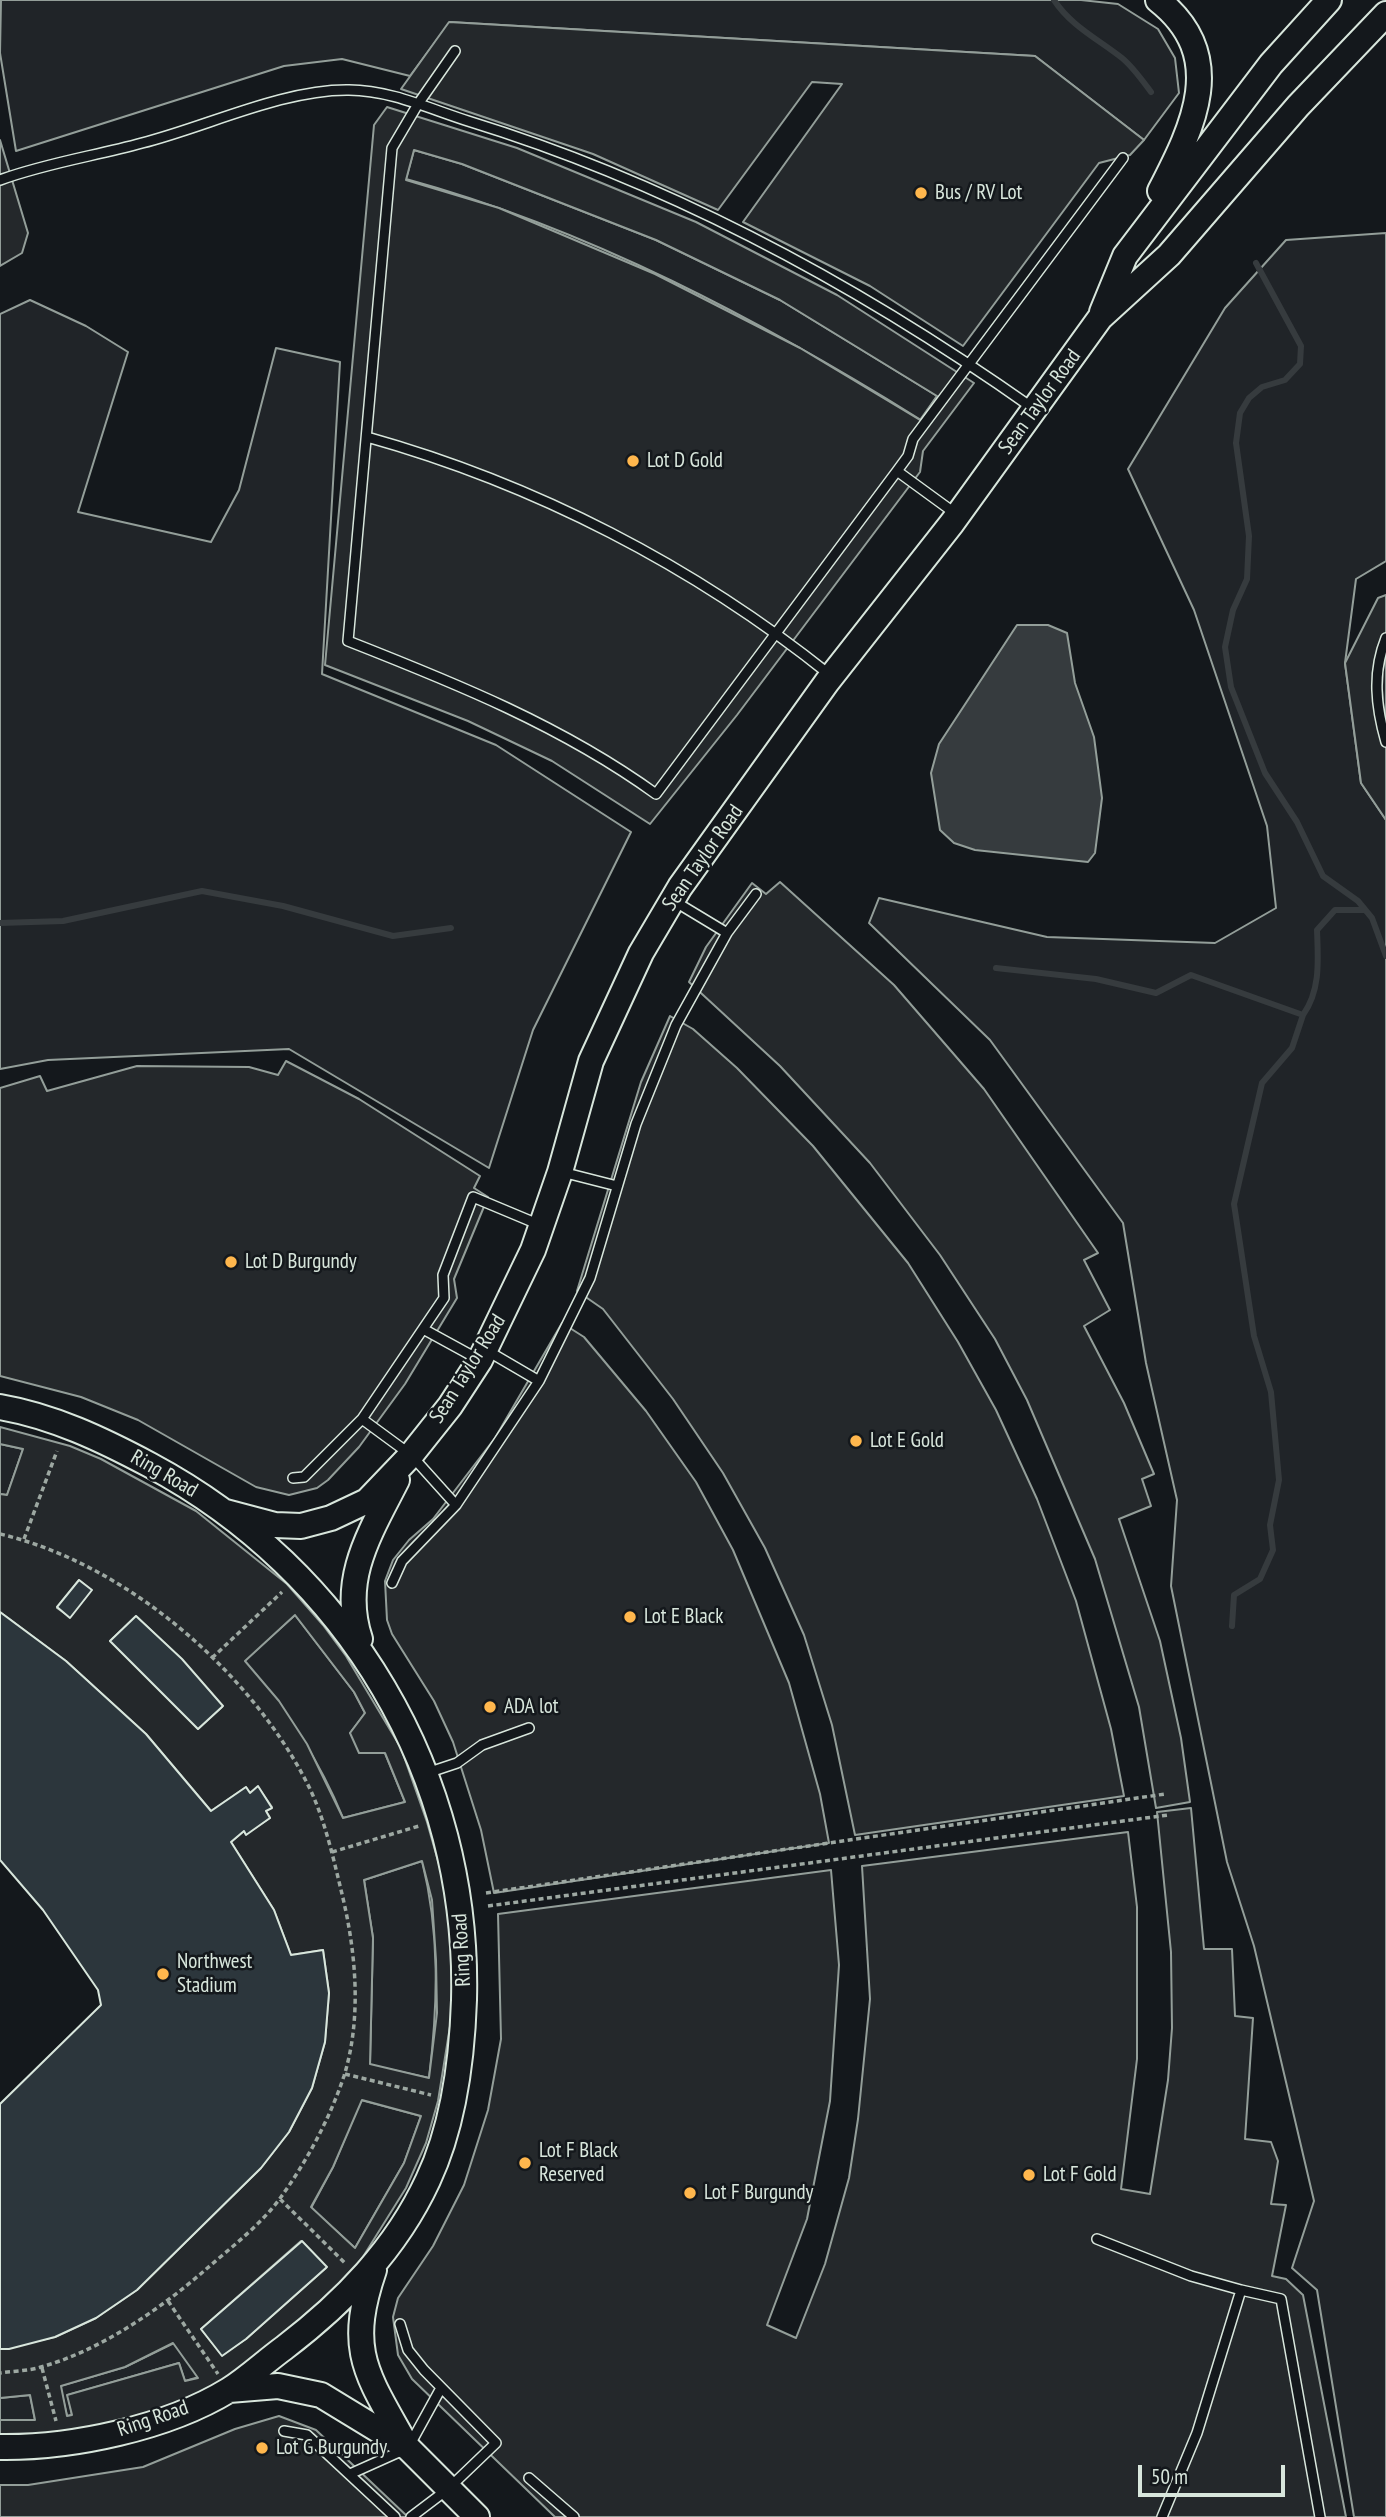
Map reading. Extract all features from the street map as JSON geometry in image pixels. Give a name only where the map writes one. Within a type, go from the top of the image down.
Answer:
[{"type":"main road","points":[[1125,256],[1188,136],[1200,86],[1198,62],[1190,40],[1180,23],[1158,0]]},
{"type":"main road","name":"Sean Taylor Road","points":[[1100,318],[1125,256],[1271,64],[1329,0]]},
{"type":"main road","name":"Sean Taylor Road","points":[[226,1511],[275,1525],[301,1526],[331,1518],[367,1501],[411,1455],[450,1406],[482,1355],[533,1250],[561,1172],[591,1061],[628,977],[672,900],[832,676],[957,515],[1100,318],[1169,255],[1298,106],[1386,14]]},
{"type":"main road","name":"Ring Road","points":[[0,1407],[102,1440],[176,1479],[226,1511],[299,1575],[334,1613],[367,1661],[408,1733],[425,1774],[456,1876],[465,1954],[463,2036],[452,2110],[429,2179],[405,2221],[364,2278],[330,2311],[224,2383],[158,2421],[113,2434],[30,2447],[0,2447]]},
{"type":"main road","name":"Sean Taylor Road","points":[[367,1661],[351,1611],[352,1585],[374,1525],[411,1455]]},
{"type":"main road","points":[[376,2262],[365,2297],[359,2338],[363,2361],[408,2448]]},
{"type":"main road","points":[[224,2383],[278,2386],[321,2395],[408,2448],[477,2517]]},
{"type":"lane","points":[[455,51],[418,104],[392,148],[348,641],[479,694],[566,737],[616,765],[656,794],[908,456],[913,439],[968,363],[1123,158]]},
{"type":"lane","points":[[0,180],[144,143],[315,92],[350,90],[381,93],[503,132],[659,190],[848,287],[968,363],[1035,410]]},
{"type":"lane","points":[[367,436],[436,456],[580,518],[654,556],[777,632],[832,676]]},
{"type":"lane","points":[[897,471],[957,515]]},
{"type":"lane","points":[[1386,638],[1378,659],[1377,710],[1386,742]]},
{"type":"lane","points":[[392,1583],[401,1561],[456,1505],[539,1381],[590,1279],[641,1112],[676,1025],[727,933],[756,894]]},
{"type":"lane","points":[[672,900],[727,933]]},
{"type":"lane","points":[[561,1172],[617,1186]]},
{"type":"lane","points":[[293,1479],[304,1477],[362,1419],[425,1330],[444,1298],[443,1275],[473,1197],[542,1225]]},
{"type":"lane","points":[[425,1330],[539,1381]]},
{"type":"lane","points":[[362,1419],[411,1455],[456,1505]]},
{"type":"lane","points":[[425,1774],[457,1763],[482,1745],[529,1728]]},
{"type":"lane","points":[[1097,2239],[1191,2276],[1281,2299],[1320,2517]]},
{"type":"lane","points":[[1162,2517],[1201,2422],[1241,2290]]},
{"type":"lane","points":[[400,2324],[408,2350],[441,2388],[496,2443],[448,2489],[411,2517]]},
{"type":"lane","points":[[350,2474],[408,2448],[441,2388]]},
{"type":"lane","points":[[284,2431],[307,2435],[395,2517]]},
{"type":"lane","points":[[529,2478],[574,2517]]},
{"type":"path","points":[[24,1539],[57,1451]]},
{"type":"path","points":[[0,1534],[24,1539],[72,1556],[120,1583],[170,1620],[212,1658],[267,1723],[306,1782],[332,1852],[351,1929],[356,2004],[345,2074],[328,2116],[280,2199],[225,2253],[137,2323],[41,2367],[0,2373]]},
{"type":"path","points":[[212,1658],[282,1592]]},
{"type":"path","points":[[486,1893],[1165,1794]]},
{"type":"path","points":[[488,1906],[1168,1815]]},
{"type":"path","points":[[332,1852],[419,1826]]},
{"type":"path","points":[[345,2074],[431,2095]]},
{"type":"path","points":[[280,2199],[348,2266]]},
{"type":"path","points":[[168,2301],[224,2383]]},
{"type":"path","points":[[41,2367],[57,2427]]},
{"type":"shaded area","points":[[1,0],[1081,0],[1118,4],[1158,29],[1175,58],[1179,93],[1144,140],[1035,56],[450,22],[410,76],[342,59],[284,66],[16,151],[0,53]]},
{"type":"shaded area","points":[[449,22],[1035,56],[1144,140],[1130,155],[1099,163],[963,346],[870,286],[743,222],[842,84],[812,82],[718,210],[593,154],[401,89]]},
{"type":"shaded area","name":"Lot D Gold","points":[[387,107],[517,148],[696,222],[837,295],[974,383],[923,451],[920,472],[737,715],[650,824],[552,761],[468,721],[325,665],[374,125]],"holes":[[[414,150],[462,164],[656,240],[780,300],[937,396],[920,420],[800,348],[655,274],[499,208],[406,180]]]},
{"type":"shaded area","points":[[0,140],[28,233],[22,253],[0,266]]},
{"type":"shaded area","points":[[414,150],[462,164],[656,240],[780,300],[937,396],[921,420],[798,347],[672,281],[541,224],[406,179]]},
{"type":"shaded area","points":[[1386,233],[1386,561],[1356,579],[1345,663],[1361,783],[1386,820],[1386,2517],[1354,2517],[1317,2290],[1292,2268],[1314,2201],[1254,1946],[1227,1862],[1171,1586],[1177,1500],[1146,1363],[1123,1223],[990,1040],[869,923],[879,898],[1047,937],[1215,943],[1276,908],[1267,826],[1194,610],[1128,469],[1225,308],[1286,240]]},
{"type":"shaded area","points":[[30,300],[86,326],[128,352],[78,512],[211,542],[239,490],[276,348],[340,362],[322,674],[496,745],[631,832],[533,1030],[489,1168],[289,1049],[48,1060],[0,1069],[0,314]]},
{"type":"shaded area","points":[[1386,595],[1386,820],[1361,783],[1345,663],[1378,598]]},
{"type":"shaded area","points":[[1017,625],[1048,625],[1067,633],[1075,683],[1094,737],[1102,798],[1095,853],[1088,862],[975,850],[954,843],[940,830],[931,773],[939,744]]},
{"type":"shaded area","points":[[780,882],[894,985],[984,1089],[1098,1253],[1084,1260],[1110,1310],[1084,1326],[1124,1403],[1154,1474],[1142,1479],[1151,1506],[1119,1519],[1160,1641],[1181,1738],[1190,1802],[1156,1808],[1139,1707],[1095,1559],[1027,1400],[995,1339],[940,1255],[870,1163],[780,1066],[689,982],[706,947],[752,883],[766,894]]},
{"type":"shaded area","name":"Lot E Gold","points":[[670,1016],[693,1029],[737,1068],[813,1146],[908,1263],[958,1342],[996,1410],[1037,1499],[1076,1601],[1111,1729],[1124,1796],[855,1835],[832,1725],[804,1635],[765,1548],[723,1473],[673,1399],[603,1309],[577,1291],[641,1082]]},
{"type":"shaded area","name":"Lot D Burgundy","points":[[286,1061],[359,1099],[480,1176],[474,1188],[488,1197],[454,1279],[457,1298],[405,1384],[359,1447],[328,1480],[317,1488],[289,1495],[256,1487],[138,1420],[81,1397],[0,1376],[0,1088],[40,1076],[47,1091],[137,1066],[249,1067],[278,1075]]},
{"type":"shaded area","name":"Lot E Black","points":[[562,1323],[584,1337],[646,1411],[696,1482],[733,1550],[789,1683],[820,1794],[829,1843],[494,1893],[481,1830],[453,1742],[434,1701],[392,1634],[387,1620],[385,1581],[393,1560],[409,1540],[433,1519],[495,1438]]},
{"type":"shaded area","points":[[0,1427],[70,1446],[101,1459],[196,1511],[287,1584],[323,1625],[346,1656],[401,1748],[427,1822],[442,1875],[452,1943],[452,2014],[438,2101],[426,2143],[406,2188],[356,2268],[320,2308],[217,2385],[168,2407],[130,2420],[72,2432],[0,2436],[0,2420],[35,2420],[30,2395],[0,2398],[0,2349],[55,2337],[96,2318],[137,2290],[261,2168],[289,2132],[312,2088],[325,2042],[329,1993],[323,1950],[291,1955],[274,1910],[231,1842],[244,1831],[246,1834],[270,1818],[266,1811],[272,1807],[258,1787],[250,1793],[246,1787],[211,1811],[146,1734],[66,1661],[0,1612],[0,1494],[7,1495],[23,1449],[0,1444]],"holes":[[[79,1580],[91,1590],[70,1617],[57,1608]],[[295,1615],[354,1692],[365,1713],[350,1733],[359,1753],[385,1753],[405,1802],[343,1818],[307,1744],[279,1701],[245,1661]],[[136,1616],[181,1659],[222,1707],[198,1729],[110,1641]],[[422,1861],[432,1900],[436,1960],[437,2013],[429,2078],[370,2064],[373,1938],[364,1880]],[[362,2100],[421,2116],[404,2163],[355,2248],[311,2207],[333,2167]],[[301,2241],[326,2268],[246,2339],[222,2355],[201,2329]],[[173,2343],[198,2378],[185,2381],[179,2363],[67,2395],[72,2415],[67,2416],[61,2386],[125,2367]]]},
{"type":"shaded area","points":[[0,1444],[23,1449],[7,1495],[0,1494]]},
{"type":"shaded area","points":[[295,1615],[354,1692],[365,1713],[350,1733],[385,1753],[405,1802],[343,1818],[334,1796],[300,1735],[274,1697],[244,1661]]},
{"type":"shaded area","points":[[1191,1808],[1204,1949],[1232,1949],[1235,2016],[1253,2018],[1245,2139],[1271,2142],[1278,2161],[1271,2204],[1286,2205],[1272,2276],[1286,2279],[1303,2295],[1346,2517],[555,2517],[412,2379],[398,2355],[393,2317],[398,2298],[433,2246],[464,2185],[488,2110],[501,2039],[498,1914],[831,1870],[839,1965],[830,2101],[807,2219],[767,2325],[796,2338],[825,2264],[849,2178],[858,2119],[870,1999],[862,1866],[1128,1832],[1137,1907],[1137,2059],[1121,2189],[1150,2194],[1168,2080],[1172,2028],[1171,1952],[1157,1812]]},
{"type":"shaded area","points":[[422,1861],[432,1915],[436,1969],[429,2078],[370,2065],[373,1938],[364,1880]]},
{"type":"shaded area","points":[[361,2100],[421,2116],[404,2163],[355,2248],[311,2208],[333,2167]]},
{"type":"shaded area","points":[[174,2343],[199,2377],[185,2381],[179,2363],[68,2395],[72,2415],[67,2416],[60,2386],[125,2367]]},
{"type":"shaded area","points":[[30,2395],[35,2420],[0,2420],[0,2398]]},
{"type":"shaded area","name":"Lot G Burgundy","points":[[279,2416],[316,2430],[408,2517],[0,2517],[0,2485],[28,2485],[143,2467],[235,2429]]},
{"type":"building","points":[[79,1580],[92,1590],[70,1618],[57,1607]]},
{"type":"building","name":"Northwest Stadium","points":[[0,1612],[66,1661],[146,1734],[211,1811],[246,1787],[250,1793],[258,1786],[272,1808],[266,1811],[270,1818],[246,1835],[244,1831],[231,1842],[274,1910],[291,1955],[323,1950],[329,1993],[325,2042],[312,2088],[289,2132],[261,2168],[137,2290],[96,2318],[55,2337],[9,2349],[0,2349],[0,2104],[101,2005],[98,1990],[43,1910],[0,1860]]},
{"type":"building","points":[[136,1616],[182,1659],[223,1706],[198,1729],[110,1641]]},
{"type":"building","points":[[302,2241],[327,2267],[246,2339],[222,2356],[201,2329]]},
{"type":"waterway","points":[[1054,0],[1077,25],[1126,62],[1151,92]]},
{"type":"waterway","points":[[1256,263],[1301,346],[1300,364],[1285,380],[1262,387],[1249,398],[1240,413],[1236,443],[1249,536],[1247,579],[1233,610],[1225,647],[1231,687],[1265,773],[1297,822],[1323,876],[1358,901],[1372,918],[1386,956]]},
{"type":"waterway","points":[[0,923],[63,921],[202,891],[283,906],[393,936],[451,928]]},
{"type":"waterway","points":[[996,968],[1096,979],[1156,993],[1191,975],[1303,1015],[1316,985],[1317,930],[1335,910],[1365,910]]},
{"type":"waterway","points":[[1232,1626],[1234,1595],[1260,1579],[1273,1550],[1270,1525],[1279,1480],[1271,1392],[1254,1336],[1234,1204],[1262,1083],[1292,1048],[1303,1015]]},
{"type":"place","name":"Bus / RV Lot","points":[[921,193]]},
{"type":"place","name":"Lot D Gold","points":[[633,461]]},
{"type":"place","name":"Lot D Burgundy","points":[[231,1262]]},
{"type":"place","name":"Lot E Gold","points":[[856,1441]]},
{"type":"place","name":"Lot E Black","points":[[630,1617]]},
{"type":"place","name":"ADA lot","points":[[490,1707]]},
{"type":"place","name":"Northwest Stadium","points":[[163,1974]]},
{"type":"place","name":"Lot F Black Reserved","points":[[525,2163]]},
{"type":"place","name":"Lot F Gold","points":[[1029,2175]]},
{"type":"place","name":"Lot F Burgundy","points":[[690,2193]]},
{"type":"place","name":"Lot G Burgundy","points":[[262,2448]]}]
